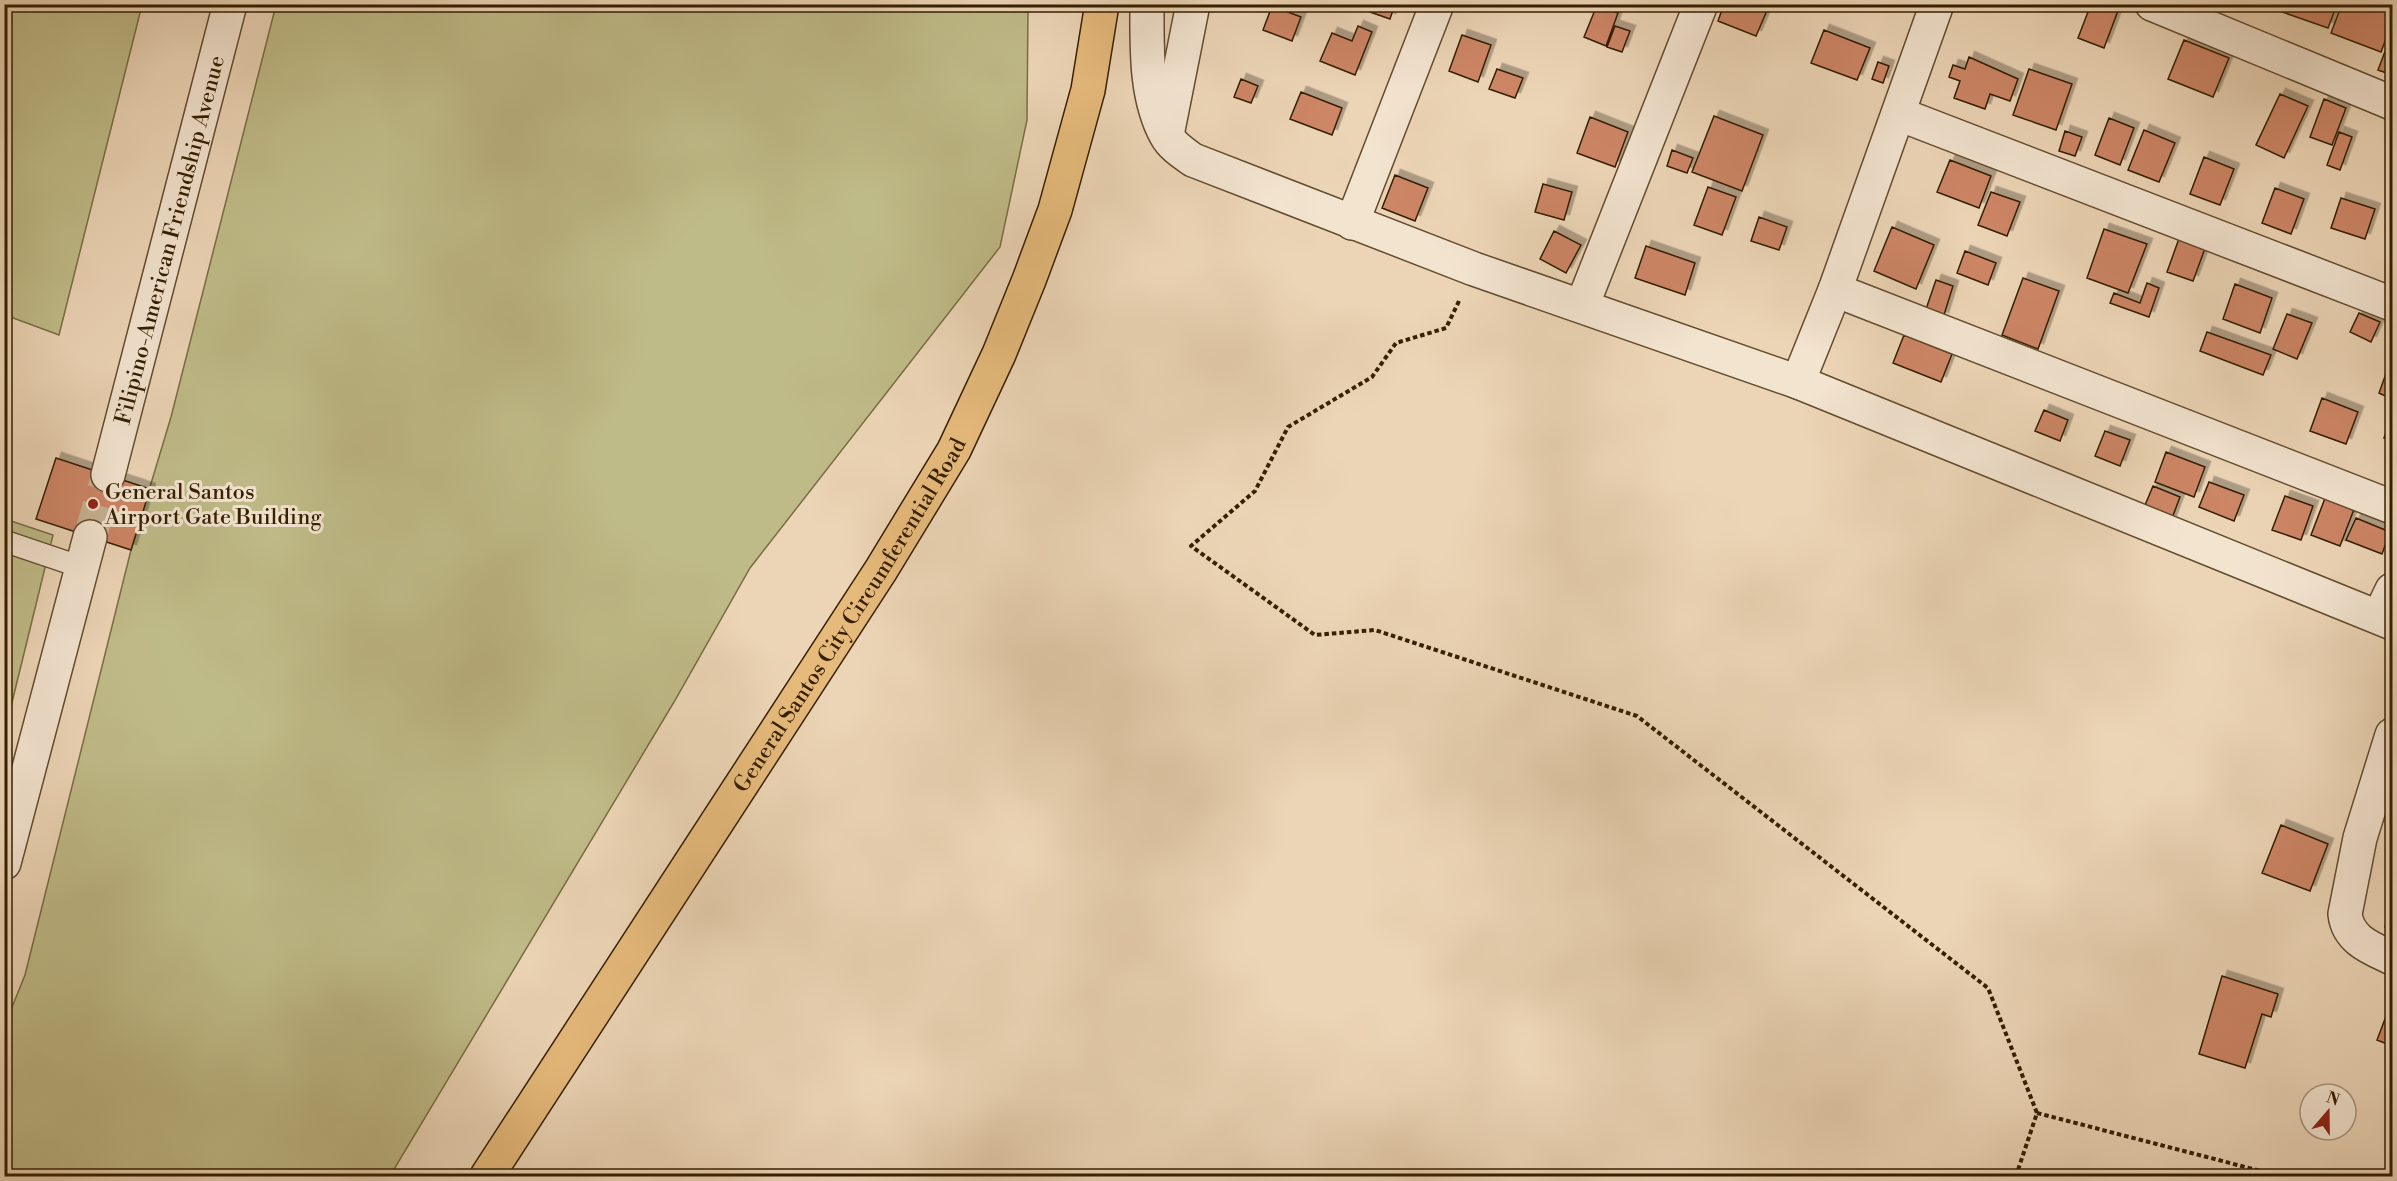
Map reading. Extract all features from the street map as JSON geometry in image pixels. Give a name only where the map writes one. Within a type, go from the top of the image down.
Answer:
[{"type":"main road","name":"General Santos City Circumferential Road","points":[[487,1176],[881,570],[954,450],[999,354],[1055,210],[1088,90],[1102,4]]},
{"type":"street","name":"Filipino-American Friendship Avenue","points":[[108,475],[230,4]]},
{"type":"street","points":[[1147,4],[1151,86],[1158,119],[1178,150],[1193,160],[1474,269],[1798,382],[2388,610]]},
{"type":"street","points":[[1167,136],[1193,4]]},
{"type":"street","points":[[1352,223],[1437,4]]},
{"type":"street","points":[[1582,306],[1701,4]]},
{"type":"street","points":[[1798,382],[1835,290],[1937,4]]},
{"type":"street","points":[[2152,4],[2392,103]]},
{"type":"street","points":[[1899,114],[2392,304]]},
{"type":"street","points":[[1835,290],[2392,507]]},
{"type":"street","points":[[4,863],[86,552]]},
{"type":"street","points":[[2392,735],[2360,838],[2345,914],[2349,931],[2356,939],[2392,958]]},
{"type":"lane","points":[[4,541],[86,552]]},
{"type":"path","points":[[1474,269],[1446,328],[1396,343],[1372,377],[1288,427],[1255,491],[1191,546],[1315,635],[1375,630],[1637,716],[1988,988],[2037,1113],[2016,1176]]},
{"type":"path","points":[[2037,1113],[2280,1176]]},
{"type":"shaded area","points":[[4,5],[142,5],[59,335],[5,315]]},
{"type":"shaded area","points":[[276,5],[1028,5],[1027,120],[1000,247],[750,568],[674,702],[390,1176],[5,1176],[4,1027],[25,975],[131,550],[171,417]]},
{"type":"shaded area","points":[[5,519],[53,535],[5,731]]},
{"type":"building","points":[[1373,4],[1395,4],[1390,19],[1370,12]]},
{"type":"building","points":[[1724,4],[1760,4],[1768,8],[1756,36],[1718,21]]},
{"type":"building","points":[[2091,4],[2111,4],[2119,8],[2104,48],[2078,38]]},
{"type":"building","points":[[2245,4],[2259,4],[2257,10]]},
{"type":"building","points":[[2269,4],[2337,4],[2328,28],[2268,7]]},
{"type":"building","points":[[2342,4],[2392,4],[2392,23],[2381,52],[2331,33]]},
{"type":"building","points":[[1597,5],[1618,13],[1606,46],[1584,37]]},
{"type":"building","points":[[1272,6],[1301,17],[1292,41],[1263,30]]},
{"type":"building","points":[[1358,26],[1372,32],[1355,75],[1320,61],[1332,33],[1352,41]]},
{"type":"building","points":[[1615,26],[1630,31],[1622,52],[1607,47]]},
{"type":"building","points":[[1824,30],[1870,48],[1857,80],[1811,63]]},
{"type":"building","points":[[2392,33],[2392,75],[2378,70]]},
{"type":"building","points":[[1462,35],[1491,45],[1478,82],[1449,71]]},
{"type":"building","points":[[2184,40],[2229,58],[2213,97],[2168,79]]},
{"type":"building","points":[[1969,57],[2018,79],[2010,101],[1990,94],[1985,109],[1954,98],[1960,81],[1949,77],[1953,65],[1965,69]]},
{"type":"building","points":[[1878,62],[1889,66],[1883,83],[1872,79]]},
{"type":"building","points":[[1497,69],[1523,78],[1515,98],[1489,89]]},
{"type":"building","points":[[2029,69],[2072,84],[2056,130],[2013,115]]},
{"type":"building","points":[[1241,79],[1258,86],[1251,103],[1234,97]]},
{"type":"building","points":[[1301,92],[1342,108],[1332,135],[1290,119]]},
{"type":"building","points":[[2280,94],[2308,106],[2284,158],[2256,145]]},
{"type":"building","points":[[2324,99],[2346,108],[2332,145],[2310,137]]},
{"type":"building","points":[[1714,116],[1763,135],[1742,191],[1692,172]]},
{"type":"building","points":[[1590,117],[1628,132],[1615,167],[1577,153]]},
{"type":"building","points":[[2109,118],[2134,128],[2120,165],[2095,155]]},
{"type":"building","points":[[2144,130],[2175,143],[2159,182],[2128,170]]},
{"type":"building","points":[[2065,131],[2082,137],[2075,156],[2059,151]]},
{"type":"building","points":[[2339,132],[2352,137],[2340,170],[2327,165]]},
{"type":"building","points":[[1672,150],[1693,158],[1687,173],[1667,166]]},
{"type":"building","points":[[2204,157],[2234,169],[2220,205],[2190,194]]},
{"type":"building","points":[[1950,160],[1991,176],[1979,208],[1937,192]]},
{"type":"building","points":[[1395,175],[1428,188],[1415,221],[1382,208]]},
{"type":"building","points":[[1543,184],[1572,192],[1564,220],[1535,212]]},
{"type":"building","points":[[1708,187],[1736,197],[1722,235],[1694,225]]},
{"type":"building","points":[[2275,188],[2304,199],[2291,234],[2262,223]]},
{"type":"building","points":[[1991,192],[2020,202],[2007,236],[1978,225]]},
{"type":"building","points":[[2341,198],[2375,209],[2365,239],[2331,228]]},
{"type":"building","points":[[1759,217],[1787,227],[1779,250],[1751,241]]},
{"type":"building","points":[[1892,227],[1934,245],[1916,289],[1874,271]]},
{"type":"building","points":[[2104,229],[2147,244],[2128,293],[2087,278]]},
{"type":"building","points":[[1554,231],[1581,245],[1566,273],[1540,259]]},
{"type":"building","points":[[2181,233],[2207,243],[2193,281],[2167,272]]},
{"type":"building","points":[[1646,246],[1695,263],[1685,295],[1635,278]]},
{"type":"building","points":[[1965,251],[1996,263],[1988,285],[1957,273]]},
{"type":"building","points":[[2023,278],[2059,291],[2038,349],[2002,335]]},
{"type":"building","points":[[1936,280],[1953,286],[1943,318],[1925,312]]},
{"type":"building","points":[[2147,283],[2159,288],[2149,317],[2110,303],[2114,293],[2140,303]]},
{"type":"building","points":[[2235,284],[2272,298],[2260,333],[2223,319]]},
{"type":"building","points":[[2359,313],[2380,322],[2371,342],[2350,332]]},
{"type":"building","points":[[2287,314],[2312,323],[2297,359],[2273,349]]},
{"type":"building","points":[[2207,332],[2271,355],[2263,375],[2200,351]]},
{"type":"building","points":[[1904,335],[1952,354],[1941,382],[1893,363]]},
{"type":"building","points":[[2392,357],[2392,399],[2379,393]]},
{"type":"building","points":[[2322,398],[2358,412],[2346,444],[2310,431]]},
{"type":"building","points":[[2044,410],[2068,420],[2060,441],[2035,431]]},
{"type":"building","points":[[2392,415],[2392,441],[2384,438]]},
{"type":"building","points":[[2105,431],[2130,440],[2120,466],[2095,456]]},
{"type":"building","points":[[2166,452],[2205,467],[2194,497],[2155,482]]},
{"type":"building","name":"General Santos Airport Gate Building","points":[[56,458],[150,489],[131,550],[36,519]]},
{"type":"building","points":[[2209,482],[2244,495],[2234,521],[2199,507]]},
{"type":"building","points":[[2153,486],[2180,497],[2171,521],[2143,510]]},
{"type":"building","points":[[2327,493],[2356,504],[2340,546],[2311,535]]},
{"type":"building","points":[[2285,496],[2313,506],[2301,540],[2272,530]]},
{"type":"building","points":[[2356,518],[2390,532],[2382,554],[2346,540]]},
{"type":"building","points":[[2281,825],[2328,844],[2310,891],[2262,873]]},
{"type":"building","points":[[2392,898],[2392,929],[2385,927]]},
{"type":"building","points":[[2222,976],[2278,994],[2271,1017],[2262,1014],[2245,1068],[2199,1054]]},
{"type":"building","points":[[2388,1011],[2392,1012],[2392,1046],[2377,1040]]},
{"type":"tunnel","points":[[90,537],[108,475]]},
{"type":"place","name":"General Santos Airport Gate Building","points":[[93,504]]}]
